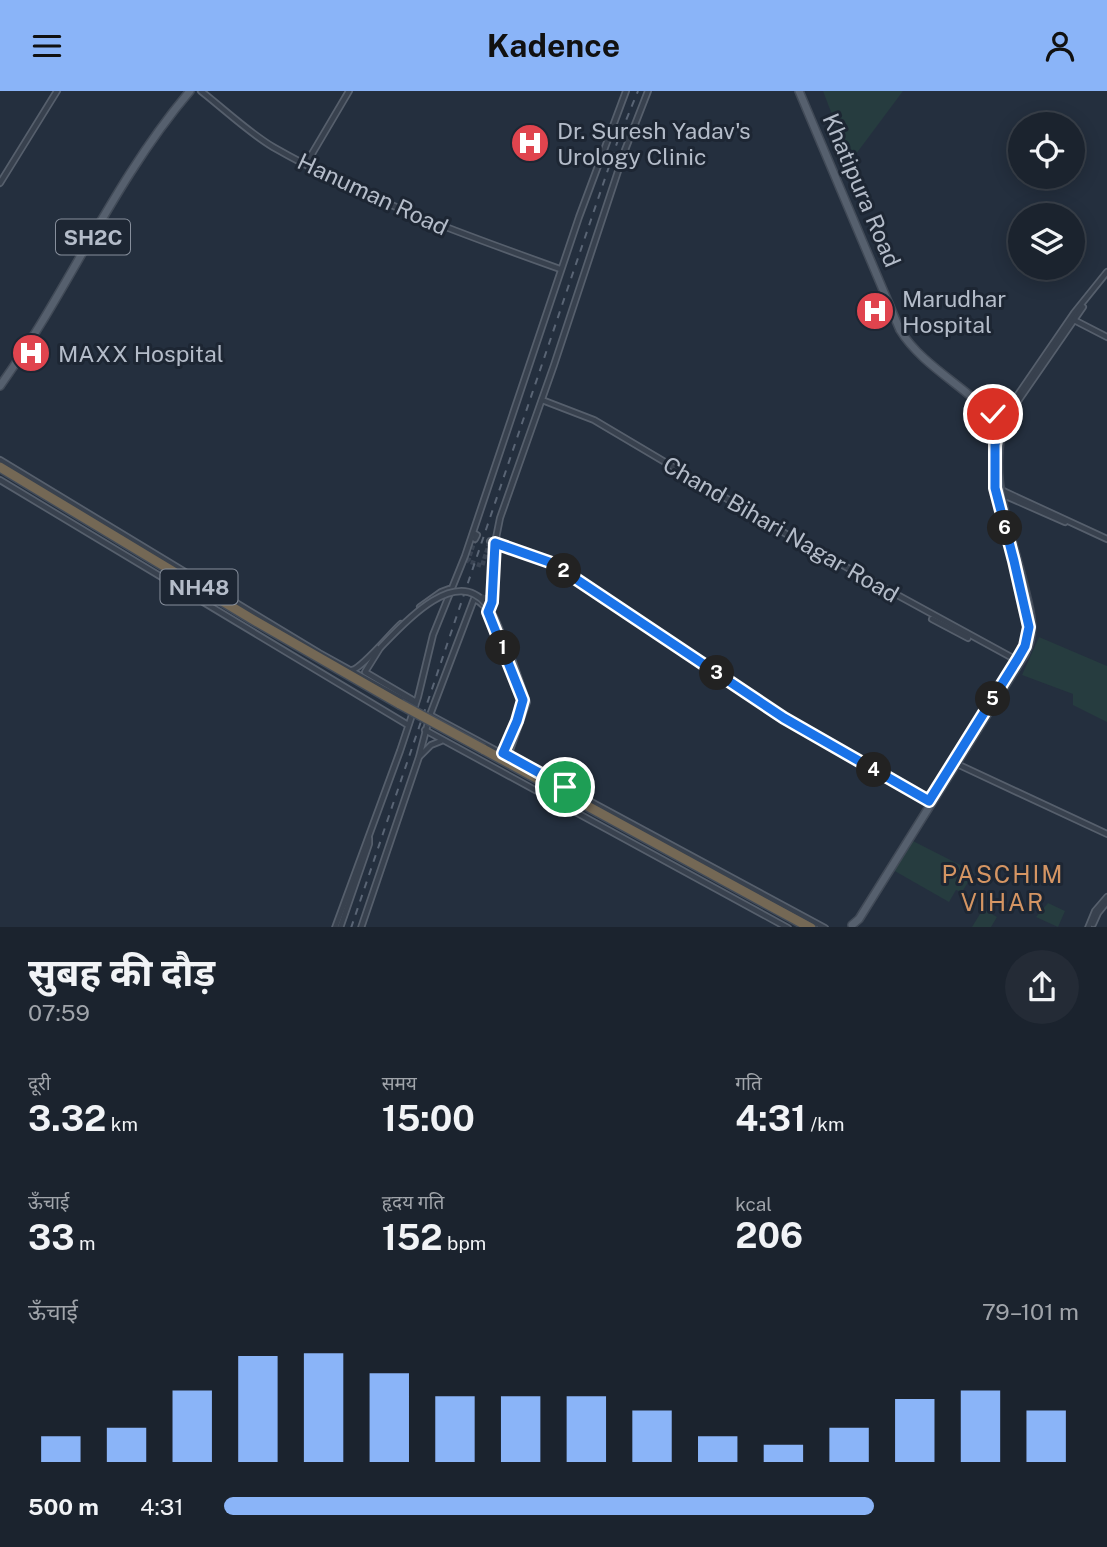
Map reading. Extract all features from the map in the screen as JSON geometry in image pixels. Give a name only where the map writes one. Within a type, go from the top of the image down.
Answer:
[{"type":"highway","name":"NH48","points":[[0,467],[398,706]]},
{"type":"highway","name":"NH48","points":[[0,473],[232,613],[398,706],[811,927]]},
{"type":"highway","name":"NH48","points":[[481,751],[800,927]]},
{"type":"main road","name":"SH2C","points":[[0,386],[40,326],[150,139],[188,91]]},
{"type":"main road","name":"Khatipura Road","points":[[799,91],[900,330],[926,359],[961,390],[1001,416]]},
{"type":"main road","name":"SH2C","points":[[0,381],[109,208]]},
{"type":"main road","points":[[851,926],[859,919],[1029,646],[1032,627],[998,491],[995,445],[1001,416],[1012,403]]},
{"type":"main road","points":[[998,491],[1001,416]]},
{"type":"main road","points":[[930,804],[957,764],[1017,662]]},
{"type":"street","points":[[0,183],[57,91]]},
{"type":"street","name":"Hanuman Road","points":[[201,91],[271,146],[306,164],[388,204],[560,269]]},
{"type":"street","points":[[306,164],[349,91]]},
{"type":"street","points":[[338,927],[408,725],[433,635],[474,536],[560,269],[626,91]]},
{"type":"street","points":[[488,612],[492,602],[492,542],[625,150],[648,91]]},
{"type":"street","points":[[1001,416],[1107,274]]},
{"type":"street","points":[[1012,403],[1074,313],[1107,274]]},
{"type":"street","points":[[1074,320],[1107,337]]},
{"type":"street","name":"Chand Bihari Nagar Road","points":[[541,401],[595,424],[897,600],[1017,662]]},
{"type":"street","points":[[0,460],[350,670],[414,702]]},
{"type":"street","points":[[0,479],[408,725]]},
{"type":"street","points":[[998,491],[1107,540]]},
{"type":"street","points":[[492,542],[549,563],[783,720],[930,804]]},
{"type":"street","points":[[350,670],[361,667],[378,648],[436,599],[447,593],[466,592],[482,600],[491,611],[527,702],[505,754]]},
{"type":"street","points":[[361,927],[419,757],[430,715],[473,599],[484,604],[514,683],[523,698]]},
{"type":"street","points":[[378,648],[367,664],[366,674],[414,702]]},
{"type":"street","points":[[505,754],[523,698],[517,675]]},
{"type":"street","points":[[398,718],[404,716],[414,702]]},
{"type":"street","points":[[430,715],[825,927]]},
{"type":"street","points":[[435,736],[436,725],[442,721]]},
{"type":"street","points":[[425,730],[788,927]]},
{"type":"street","points":[[419,757],[431,745],[442,740]]},
{"type":"street","points":[[957,764],[1107,834]]},
{"type":"street","points":[[1090,927],[1095,911],[1107,899]]},
{"type":"green space","points":[[823,91],[903,91],[850,162]]},
{"type":"green space","points":[[1039,637],[1107,666],[1107,722],[1073,705],[1073,694],[1022,675]]},
{"type":"green space","points":[[911,840],[974,872],[962,892],[956,890],[949,902],[893,870]]},
{"type":"green space","points":[[1048,903],[1065,911],[1058,927],[1036,917]]},
{"type":"green space","points":[[983,909],[997,917],[991,927],[972,927]]},
{"type":"tunnel","points":[[475,539],[468,561],[482,566],[490,541]]},
{"type":"railway","points":[[351,927],[618,140],[638,91]]},
{"type":"place","name":"Dr. Suresh Yadav's Urology Clinic","points":[[530,143]]},
{"type":"place","name":"Marudhar Hospital","points":[[875,311]]},
{"type":"place","name":"MAXX Hospital","points":[[31,353]]},
{"type":"district","name":"PASCHIM VIHAR","points":[[1003,888]]},
{"type":"route","points":[[565,787],[503,753],[517,721],[523,698],[514,683],[488,612],[492,602],[491,580],[495,543],[552,563],[784,718],[929,801],[1017,660],[1028,636],[1026,610],[995,488],[995,445],[998,431],[993,414]]}]
